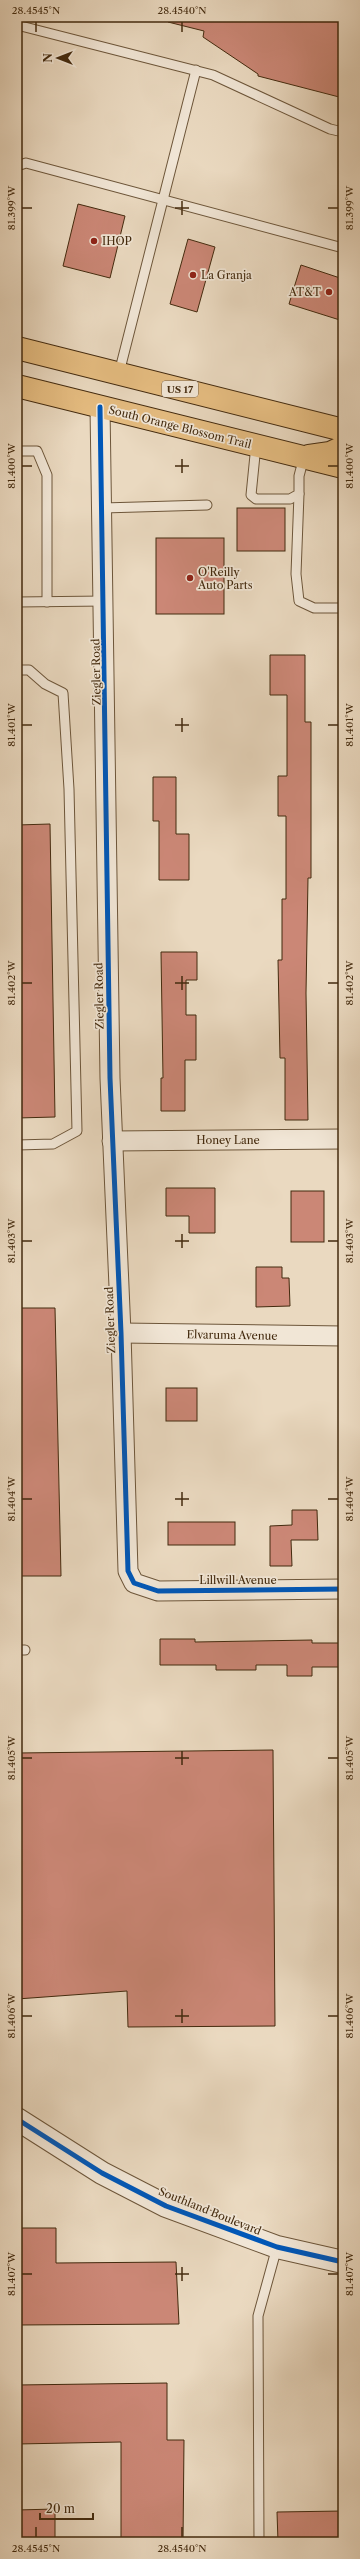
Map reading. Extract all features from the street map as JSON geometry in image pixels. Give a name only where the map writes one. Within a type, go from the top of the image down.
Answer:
[{"type":"main road","name":"US 17","points":[[17,348],[343,430]]},
{"type":"main road","name":"South Orange Blossom Trail","points":[[17,386],[343,467]]},
{"type":"main road","points":[[304,457],[330,453],[343,447]]},
{"type":"street","name":"Ziegler Road","points":[[100,407],[105,601],[112,1141],[121,1333],[126,1556],[128,1570],[134,1583]]},
{"type":"street","name":"Honey Lane","points":[[112,1141],[343,1139]]},
{"type":"street","name":"Elvaruma Avenue","points":[[121,1333],[343,1336]]},
{"type":"street","name":"Lillwill Avenue","points":[[134,1583],[158,1591],[343,1589]]},
{"type":"street","name":"Southland Boulevard","points":[[17,2119],[102,2173],[166,2206],[277,2248],[343,2262]]},
{"type":"lane","points":[[17,25],[213,75],[343,132]]},
{"type":"lane","points":[[119,373],[196,70]]},
{"type":"lane","points":[[17,166],[26,163],[343,248]]},
{"type":"lane","points":[[256,445],[251,495],[256,499],[290,499],[299,494]]},
{"type":"lane","points":[[17,451],[37,451],[47,475],[47,602]]},
{"type":"lane","points":[[304,457],[299,476],[296,574],[299,601],[314,608],[343,608]]},
{"type":"lane","points":[[103,508],[207,505]]},
{"type":"lane","points":[[17,602],[105,601]]},
{"type":"lane","points":[[17,670],[29,670],[45,684],[63,693],[69,789],[77,1131],[53,1144],[17,1145]]},
{"type":"lane","points":[[259,2542],[258,2316],[277,2248]]},
{"type":"building","points":[[169,17],[343,17],[343,98],[258,76],[258,74],[203,37],[204,31],[168,22]]},
{"type":"building","name":"IHOP","points":[[78,204],[125,216],[110,278],[63,266]]},
{"type":"building","name":"La Granja","points":[[188,239],[215,247],[197,312],[170,304]]},
{"type":"building","points":[[301,265],[343,279],[343,321],[289,304]]},
{"type":"building","points":[[237,508],[285,508],[285,551],[237,551]]},
{"type":"building","points":[[156,538],[224,538],[224,614],[156,614]]},
{"type":"building","points":[[270,655],[305,655],[305,722],[311,722],[311,878],[308,878],[306,993],[308,1120],[285,1120],[285,1058],[280,1058],[278,960],[282,960],[282,899],[286,899],[286,816],[278,816],[278,776],[287,776],[287,695],[270,695]]},
{"type":"building","points":[[153,777],[176,777],[176,834],[189,834],[189,880],[159,880],[159,821],[153,821]]},
{"type":"building","points":[[50,824],[55,1117],[17,1118],[17,825]]},
{"type":"building","points":[[161,952],[197,952],[197,980],[186,980],[186,1015],[196,1015],[196,1060],[185,1060],[185,1111],[161,1111],[161,1078],[163,1078]]},
{"type":"building","points":[[166,1188],[215,1188],[215,1233],[189,1233],[189,1216],[166,1216]]},
{"type":"building","points":[[291,1191],[324,1191],[324,1242],[291,1242]]},
{"type":"building","points":[[256,1267],[282,1267],[282,1278],[289,1278],[290,1306],[256,1307]]},
{"type":"building","points":[[17,1308],[55,1308],[61,1576],[17,1576]]},
{"type":"building","points":[[166,1388],[197,1388],[197,1421],[166,1421]]},
{"type":"building","points":[[292,1510],[317,1510],[318,1540],[291,1540],[292,1566],[270,1566],[270,1526],[292,1525]]},
{"type":"building","points":[[168,1522],[235,1522],[235,1545],[168,1545]]},
{"type":"building","points":[[160,1639],[195,1639],[195,1642],[312,1640],[312,1643],[343,1643],[343,1667],[312,1667],[312,1676],[287,1676],[287,1665],[256,1665],[256,1670],[216,1670],[216,1665],[160,1665]]},
{"type":"building","points":[[273,1750],[275,2026],[128,2027],[127,1991],[17,1999],[17,1753]]},
{"type":"building","points":[[17,2228],[56,2228],[56,2263],[176,2262],[179,2324],[17,2325]]},
{"type":"building","points":[[167,2383],[167,2440],[184,2440],[183,2542],[121,2542],[121,2442],[17,2444],[17,2385]]},
{"type":"building","points":[[55,2509],[55,2542],[17,2542],[17,2510]]},
{"type":"building","points":[[343,2511],[343,2542],[278,2542],[277,2512]]},
{"type":"cycle path","points":[[100,407],[110,1078],[121,1333],[128,1571],[134,1583],[158,1591],[343,1589]]},
{"type":"cycle path","points":[[17,2119],[102,2173],[166,2206],[277,2247],[343,2262]]},
{"type":"place","name":"IHOP","points":[[94,241]]},
{"type":"place","name":"La Granja","points":[[193,275]]},
{"type":"place","name":"AT&T","points":[[329,292]]},
{"type":"place","name":"O'Reilly Auto Parts","points":[[190,578]]}]
